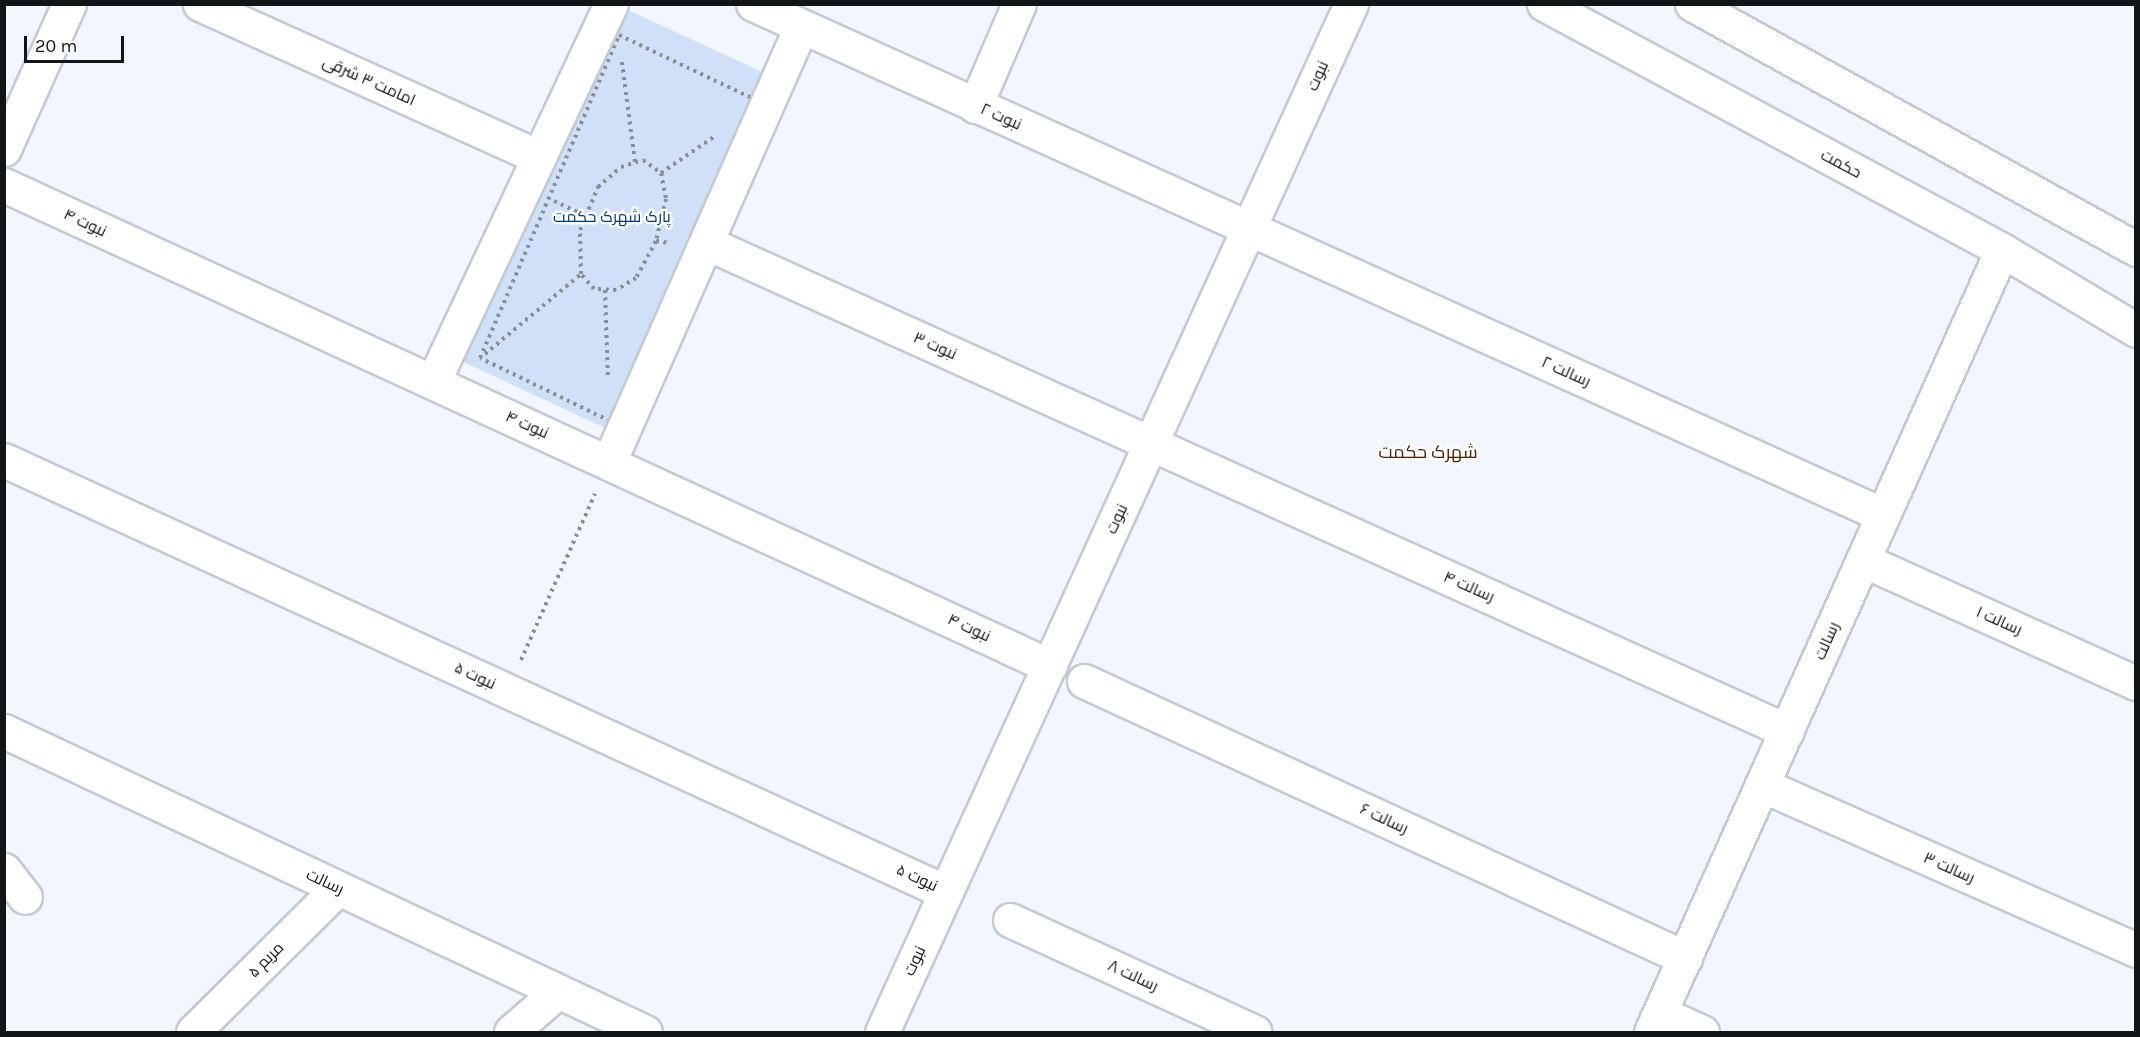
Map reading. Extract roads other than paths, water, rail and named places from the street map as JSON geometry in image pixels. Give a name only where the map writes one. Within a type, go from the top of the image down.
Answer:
[{"type":"street","points":[[4,149],[69,4]]},
{"type":"street","name":"امامت ۳ شرقی","points":[[200,4],[539,157]]},
{"type":"street","name":"نبوت ۲","points":[[753,4],[1249,229]]},
{"type":"street","points":[[975,105],[1019,4]]},
{"type":"street","name":"نبوت","points":[[882,1032],[1351,4]]},
{"type":"street","name":"حکمت","points":[[1544,4],[2002,250],[2136,330]]},
{"type":"street","points":[[1692,4],[2136,249]]},
{"type":"street","points":[[433,382],[539,157],[614,15]]},
{"type":"street","points":[[609,462],[801,27]]},
{"type":"street","name":"نبوت ۴","points":[[4,185],[1050,666]]},
{"type":"street","name":"رسالت ۲","points":[[1249,229],[1883,515]]},
{"type":"street","name":"نبوت ۳","points":[[718,248],[1151,444]]},
{"type":"street","name":"رسالت","points":[[1656,1023],[2002,250]]},
{"type":"street","name":"رسالت ۴","points":[[1151,444],[1786,731]]},
{"type":"street","name":"نبوت ۵","points":[[4,460],[946,892]]},
{"type":"street","name":"رسالت ۱","points":[[1863,560],[2136,683]]},
{"type":"street","name":"رسالت ۶","points":[[1083,681],[1685,958]]},
{"type":"street","name":"رسالت","points":[[4,731],[645,1032]]},
{"type":"street","name":"رسالت ۳","points":[[1762,785],[2136,950]]},
{"type":"street","points":[[4,870],[26,897]]},
{"type":"street","name":"مریم ۵","points":[[193,1032],[338,888]]},
{"type":"street","name":"رسالت ۸","points":[[1011,921],[1255,1032]]},
{"type":"street","points":[[512,1032],[558,991]]},
{"type":"street","points":[[1656,1023],[1701,1032]]},
{"type":"district","name":"شهرک حکمت","points":[[1428,452]]},
{"type":"park label","name":"پارک شهرک حکمت","points":[[612,217]]}]
